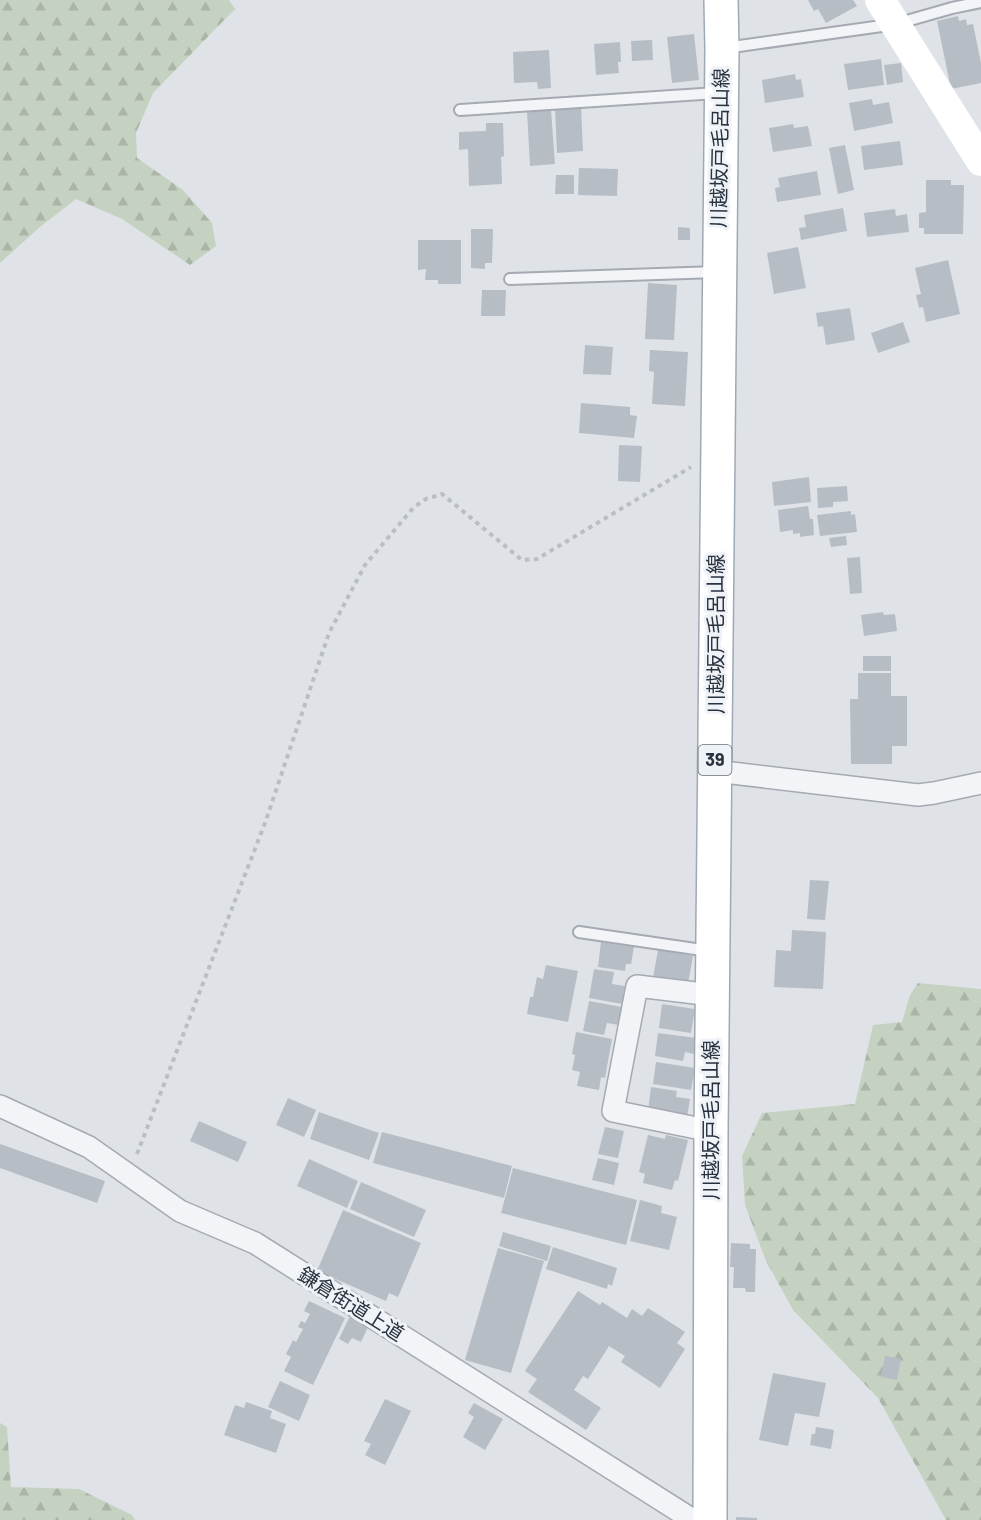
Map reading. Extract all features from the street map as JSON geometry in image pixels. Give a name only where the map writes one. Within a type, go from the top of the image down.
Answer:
[{"type":"main road","name":"川越坂戸毛呂山線","points":[[710,1520],[711,1131],[721,0]]},
{"type":"street","points":[[888,12],[981,161]]},
{"type":"street","points":[[715,771],[918,795],[981,783]]},
{"type":"street","points":[[711,1131],[613,1111],[637,986],[712,995]]},
{"type":"street","name":"鎌倉街道上道","points":[[0,1106],[89,1148],[180,1211],[255,1243],[693,1520]]},
{"type":"lane","points":[[722,49],[888,12],[952,8],[981,2]]},
{"type":"lane","points":[[460,110],[721,93]]},
{"type":"lane","points":[[510,279],[719,272]]},
{"type":"lane","points":[[579,932],[713,952]]},
{"type":"path","points":[[129,1176],[265,823],[329,633],[365,565],[414,507],[426,499],[442,494],[522,560],[537,559],[717,452]]},
{"type":"green space","points":[[0,0],[229,0],[235,9],[153,93],[136,133],[137,158],[183,190],[212,223],[216,246],[190,265],[122,219],[76,199],[0,263]]},
{"type":"green space","points":[[918,983],[981,989],[981,1520],[946,1520],[878,1398],[793,1310],[766,1261],[745,1205],[742,1156],[762,1113],[855,1104],[873,1025],[902,1022],[910,995]]},
{"type":"green space","points":[[0,1423],[7,1427],[11,1487],[79,1489],[132,1515],[135,1520],[0,1520]]},
{"type":"building","points":[[808,0],[853,0],[857,6],[826,23],[818,9],[814,11]]},
{"type":"building","points":[[958,16],[959,21],[966,19],[967,25],[973,24],[981,63],[981,83],[951,89],[937,21]]},
{"type":"building","points":[[694,34],[699,80],[672,83],[667,37]]},
{"type":"building","points":[[652,40],[653,60],[632,61],[631,41]]},
{"type":"building","points":[[620,42],[619,73],[596,75],[594,44]]},
{"type":"building","points":[[549,50],[551,88],[538,89],[537,82],[514,83],[513,52]]},
{"type":"building","points":[[881,59],[884,85],[848,90],[844,64]]},
{"type":"building","points":[[901,63],[903,82],[887,85],[884,65]]},
{"type":"building","points":[[795,74],[796,80],[801,79],[804,97],[765,103],[762,80]]},
{"type":"building","points":[[872,99],[873,105],[889,102],[893,123],[854,131],[849,103]]},
{"type":"building","points":[[581,107],[583,151],[557,153],[555,108]]},
{"type":"building","points":[[551,110],[555,164],[530,166],[527,111]]},
{"type":"building","points":[[486,123],[503,123],[502,184],[469,186],[468,149],[459,150],[459,132],[486,131]]},
{"type":"building","points":[[793,124],[794,128],[808,126],[812,146],[773,152],[769,128]]},
{"type":"building","points":[[900,141],[903,165],[864,170],[861,146]]},
{"type":"building","points":[[845,145],[854,190],[838,194],[829,148]]},
{"type":"building","points":[[579,168],[618,169],[617,196],[578,195]]},
{"type":"building","points":[[817,171],[821,195],[777,202],[775,188],[780,187],[778,178]]},
{"type":"building","points":[[556,175],[574,175],[574,194],[555,194]]},
{"type":"building","points":[[926,180],[951,180],[951,185],[964,185],[963,234],[924,234],[924,228],[919,228],[919,213],[926,212]]},
{"type":"building","points":[[843,208],[847,231],[801,240],[799,228],[806,227],[804,215]]},
{"type":"building","points":[[895,209],[896,216],[907,214],[909,232],[867,237],[864,213]]},
{"type":"building","points":[[678,227],[690,228],[690,240],[678,240]]},
{"type":"building","points":[[471,229],[493,229],[492,263],[485,263],[485,269],[471,268]]},
{"type":"building","points":[[418,240],[461,240],[461,284],[438,284],[438,280],[425,280],[426,269],[418,270]]},
{"type":"building","points":[[798,247],[806,288],[774,294],[767,253]]},
{"type":"building","points":[[948,260],[960,314],[926,322],[923,307],[919,308],[916,295],[921,294],[915,268]]},
{"type":"building","points":[[648,283],[677,285],[674,340],[645,339]]},
{"type":"building","points":[[482,290],[506,290],[505,316],[481,316]]},
{"type":"building","points":[[850,308],[855,340],[826,345],[823,326],[818,327],[816,313]]},
{"type":"building","points":[[903,322],[910,342],[878,353],[871,333]]},
{"type":"building","points":[[585,345],[613,347],[611,375],[583,374]]},
{"type":"building","points":[[650,350],[688,352],[685,406],[652,404],[654,372],[649,371]]},
{"type":"building","points":[[581,403],[630,407],[630,415],[637,416],[634,438],[579,433]]},
{"type":"building","points":[[619,445],[642,446],[640,482],[618,481]]},
{"type":"building","points":[[809,477],[811,502],[774,506],[772,482]]},
{"type":"building","points":[[847,486],[848,501],[833,502],[833,507],[818,508],[817,488]]},
{"type":"building","points":[[808,506],[810,519],[813,519],[814,535],[800,537],[800,533],[793,534],[793,530],[780,532],[778,510]]},
{"type":"building","points":[[851,511],[851,515],[855,514],[857,532],[820,536],[817,515]]},
{"type":"building","points":[[846,536],[847,545],[831,547],[829,538]]},
{"type":"building","points":[[860,557],[862,593],[850,594],[847,558]]},
{"type":"building","points":[[883,612],[884,615],[895,614],[897,631],[864,636],[861,615]]},
{"type":"building","points":[[863,656],[891,656],[891,671],[863,671]]},
{"type":"building","points":[[858,673],[891,673],[891,696],[907,696],[907,746],[892,746],[892,764],[851,764],[850,699],[858,699]]},
{"type":"building","points":[[810,880],[829,881],[825,920],[807,919]]},
{"type":"building","points":[[792,930],[826,932],[823,989],[774,987],[776,950],[791,951]]},
{"type":"building","points":[[601,942],[634,947],[631,964],[626,964],[625,971],[598,967]]},
{"type":"building","points":[[658,950],[693,956],[688,984],[653,978]]},
{"type":"building","points":[[546,965],[578,971],[568,1022],[527,1014],[537,977],[543,979]]},
{"type":"building","points":[[594,969],[614,972],[612,984],[625,986],[622,1004],[589,998]]},
{"type":"building","points":[[589,1001],[622,1007],[619,1025],[607,1023],[604,1035],[583,1031]]},
{"type":"building","points":[[662,1004],[695,1009],[691,1033],[659,1028]]},
{"type":"building","points":[[576,1032],[612,1039],[605,1078],[601,1077],[599,1090],[577,1086],[580,1072],[572,1070]]},
{"type":"building","points":[[658,1033],[696,1038],[694,1054],[685,1052],[683,1061],[655,1056]]},
{"type":"building","points":[[656,1062],[695,1068],[691,1090],[653,1084]]},
{"type":"building","points":[[651,1087],[677,1091],[676,1097],[690,1099],[687,1117],[648,1111]]},
{"type":"building","points":[[288,1098],[316,1110],[304,1137],[276,1125]]},
{"type":"building","points":[[319,1112],[379,1133],[369,1160],[310,1139]]},
{"type":"building","points":[[199,1121],[247,1142],[238,1162],[190,1141]]},
{"type":"building","points":[[605,1127],[624,1131],[618,1158],[598,1154]]},
{"type":"building","points":[[382,1132],[512,1166],[504,1198],[373,1163]]},
{"type":"building","points":[[648,1135],[665,1139],[666,1135],[688,1140],[678,1181],[675,1180],[672,1190],[643,1183],[645,1174],[639,1172]]},
{"type":"building","points":[[0,1144],[105,1181],[97,1203],[0,1168]]},
{"type":"building","points":[[598,1158],[619,1163],[614,1185],[592,1180]]},
{"type":"building","points":[[309,1159],[358,1181],[347,1208],[297,1186]]},
{"type":"building","points":[[513,1168],[637,1200],[626,1245],[501,1213]]},
{"type":"building","points":[[361,1182],[426,1210],[414,1237],[350,1209]]},
{"type":"building","points":[[640,1200],[662,1206],[661,1213],[677,1217],[669,1250],[630,1241]]},
{"type":"building","points":[[343,1210],[421,1243],[398,1297],[389,1293],[386,1301],[317,1271]]},
{"type":"building","points":[[503,1232],[551,1246],[547,1261],[499,1246]]},
{"type":"building","points":[[731,1243],[750,1244],[750,1249],[756,1249],[755,1292],[746,1292],[745,1288],[733,1288],[734,1267],[730,1267]]},
{"type":"building","points":[[553,1247],[617,1268],[612,1286],[608,1284],[607,1289],[546,1269]]},
{"type":"building","points":[[498,1248],[544,1261],[511,1373],[465,1360]]},
{"type":"building","points":[[578,1291],[600,1305],[602,1302],[627,1318],[632,1309],[642,1316],[648,1308],[685,1332],[677,1343],[685,1349],[660,1388],[621,1362],[625,1356],[609,1346],[588,1379],[583,1376],[574,1390],[601,1408],[586,1430],[528,1392],[537,1379],[525,1371]]},
{"type":"building","points":[[309,1301],[345,1318],[313,1385],[284,1371],[291,1357],[286,1354],[293,1340],[296,1342],[303,1329],[298,1327],[301,1321],[305,1323],[310,1314],[304,1311]]},
{"type":"building","points":[[350,1316],[369,1325],[361,1342],[352,1338],[348,1344],[339,1339]]},
{"type":"building","points":[[885,1356],[901,1359],[897,1380],[881,1377]]},
{"type":"building","points":[[773,1373],[826,1383],[819,1417],[795,1413],[788,1446],[759,1440]]},
{"type":"building","points":[[280,1381],[310,1395],[299,1421],[268,1407]]},
{"type":"building","points":[[385,1399],[411,1411],[385,1465],[365,1455],[371,1444],[364,1441]]},
{"type":"building","points":[[246,1402],[272,1411],[270,1418],[286,1424],[276,1453],[224,1435],[235,1405],[244,1408]]},
{"type":"building","points":[[474,1403],[503,1419],[485,1450],[463,1437],[474,1417],[468,1413]]},
{"type":"building","points":[[816,1427],[834,1430],[831,1449],[810,1445]]},
{"type":"building","points":[[736,1517],[757,1518],[757,1520],[736,1520]]}]
